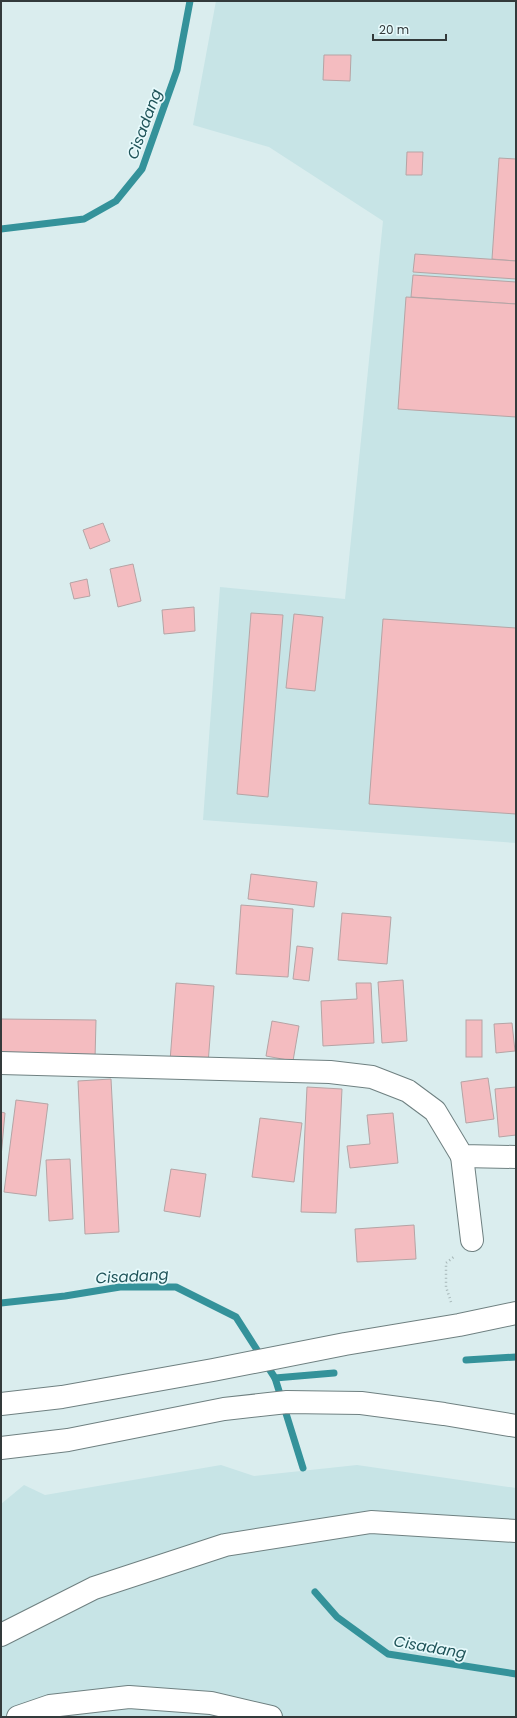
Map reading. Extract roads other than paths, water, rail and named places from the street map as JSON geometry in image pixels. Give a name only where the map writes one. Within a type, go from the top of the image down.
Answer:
[{"type":"main road","points":[[1,1062],[330,1072],[372,1077],[408,1091],[435,1111],[462,1156],[472,1240]]},
{"type":"main road","points":[[462,1156],[516,1157]]},
{"type":"main road","points":[[1,1404],[62,1397],[213,1370],[345,1344],[459,1325],[516,1312]]},
{"type":"main road","points":[[1,1448],[68,1440],[224,1409],[287,1402],[361,1403],[444,1414],[516,1426]]},
{"type":"main road","points":[[1,1635],[94,1588],[225,1545],[371,1522],[516,1532]]},
{"type":"main road","points":[[18,1717],[50,1706],[129,1697],[212,1703],[271,1717]]},
{"type":"waterway","name":"Cisadang","points":[[1,229],[84,219],[116,201],[142,169],[177,70],[190,1]]},
{"type":"waterway","name":"Cisadang","points":[[1,1303],[65,1296],[120,1287],[176,1287],[236,1317],[275,1378],[303,1468]]},
{"type":"waterway","points":[[466,1360],[516,1357]]},
{"type":"waterway","points":[[275,1378],[334,1373]]},
{"type":"waterway","name":"Cisadang","points":[[315,1592],[337,1617],[388,1654],[516,1674]]}]
